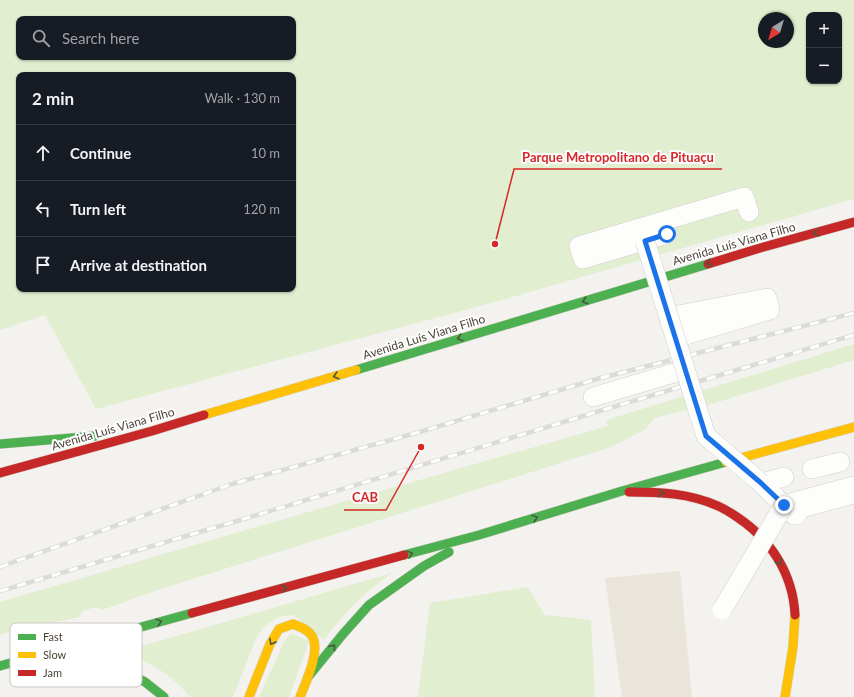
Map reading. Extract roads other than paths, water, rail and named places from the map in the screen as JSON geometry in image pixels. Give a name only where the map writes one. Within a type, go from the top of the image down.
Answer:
[{"type":"main road","name":"Avenida Luís Viana Filho","points":[[0,473],[152,431],[760,248],[854,222]]},
{"type":"main road","points":[[142,627],[479,535],[622,492],[854,427]]},
{"type":"main road","points":[[0,444],[152,431]]},
{"type":"main road","points":[[622,492],[670,493],[697,499],[720,506],[760,534],[774,552],[787,576],[793,597],[794,638],[785,697]]},
{"type":"main road","points":[[308,677],[343,634],[370,605],[424,566],[479,535]]},
{"type":"main road","points":[[249,697],[270,644],[279,629],[293,624],[305,629],[313,637],[315,648],[308,677],[300,697]]},
{"type":"main road","points":[[0,666],[10,663]]},
{"type":"main road","points":[[142,680],[164,697]]},
{"type":"street","points":[[667,234],[583,259],[579,246],[744,197],[749,212]]},
{"type":"street","points":[[692,226],[716,218]]},
{"type":"street","points":[[645,241],[684,370],[706,436],[761,483],[794,515],[854,499]]},
{"type":"street","points":[[668,317],[768,298],[770,310],[686,335],[684,324],[747,308]]},
{"type":"street","points":[[593,397],[684,370]]},
{"type":"street","points":[[812,469],[840,462]]},
{"type":"street","points":[[761,483],[784,477]]},
{"type":"street","points":[[854,486],[791,503],[794,510],[854,494]]},
{"type":"street","points":[[722,610],[784,505]]},
{"type":"railway","points":[[0,567],[232,484],[416,433],[597,379],[854,313]]},
{"type":"railway","points":[[0,591],[854,335]]},
{"type":"place","name":"Parque Metropolitano de Pituaçu","points":[[495,244]]},
{"type":"place","name":"CAB","points":[[421,447]]}]
